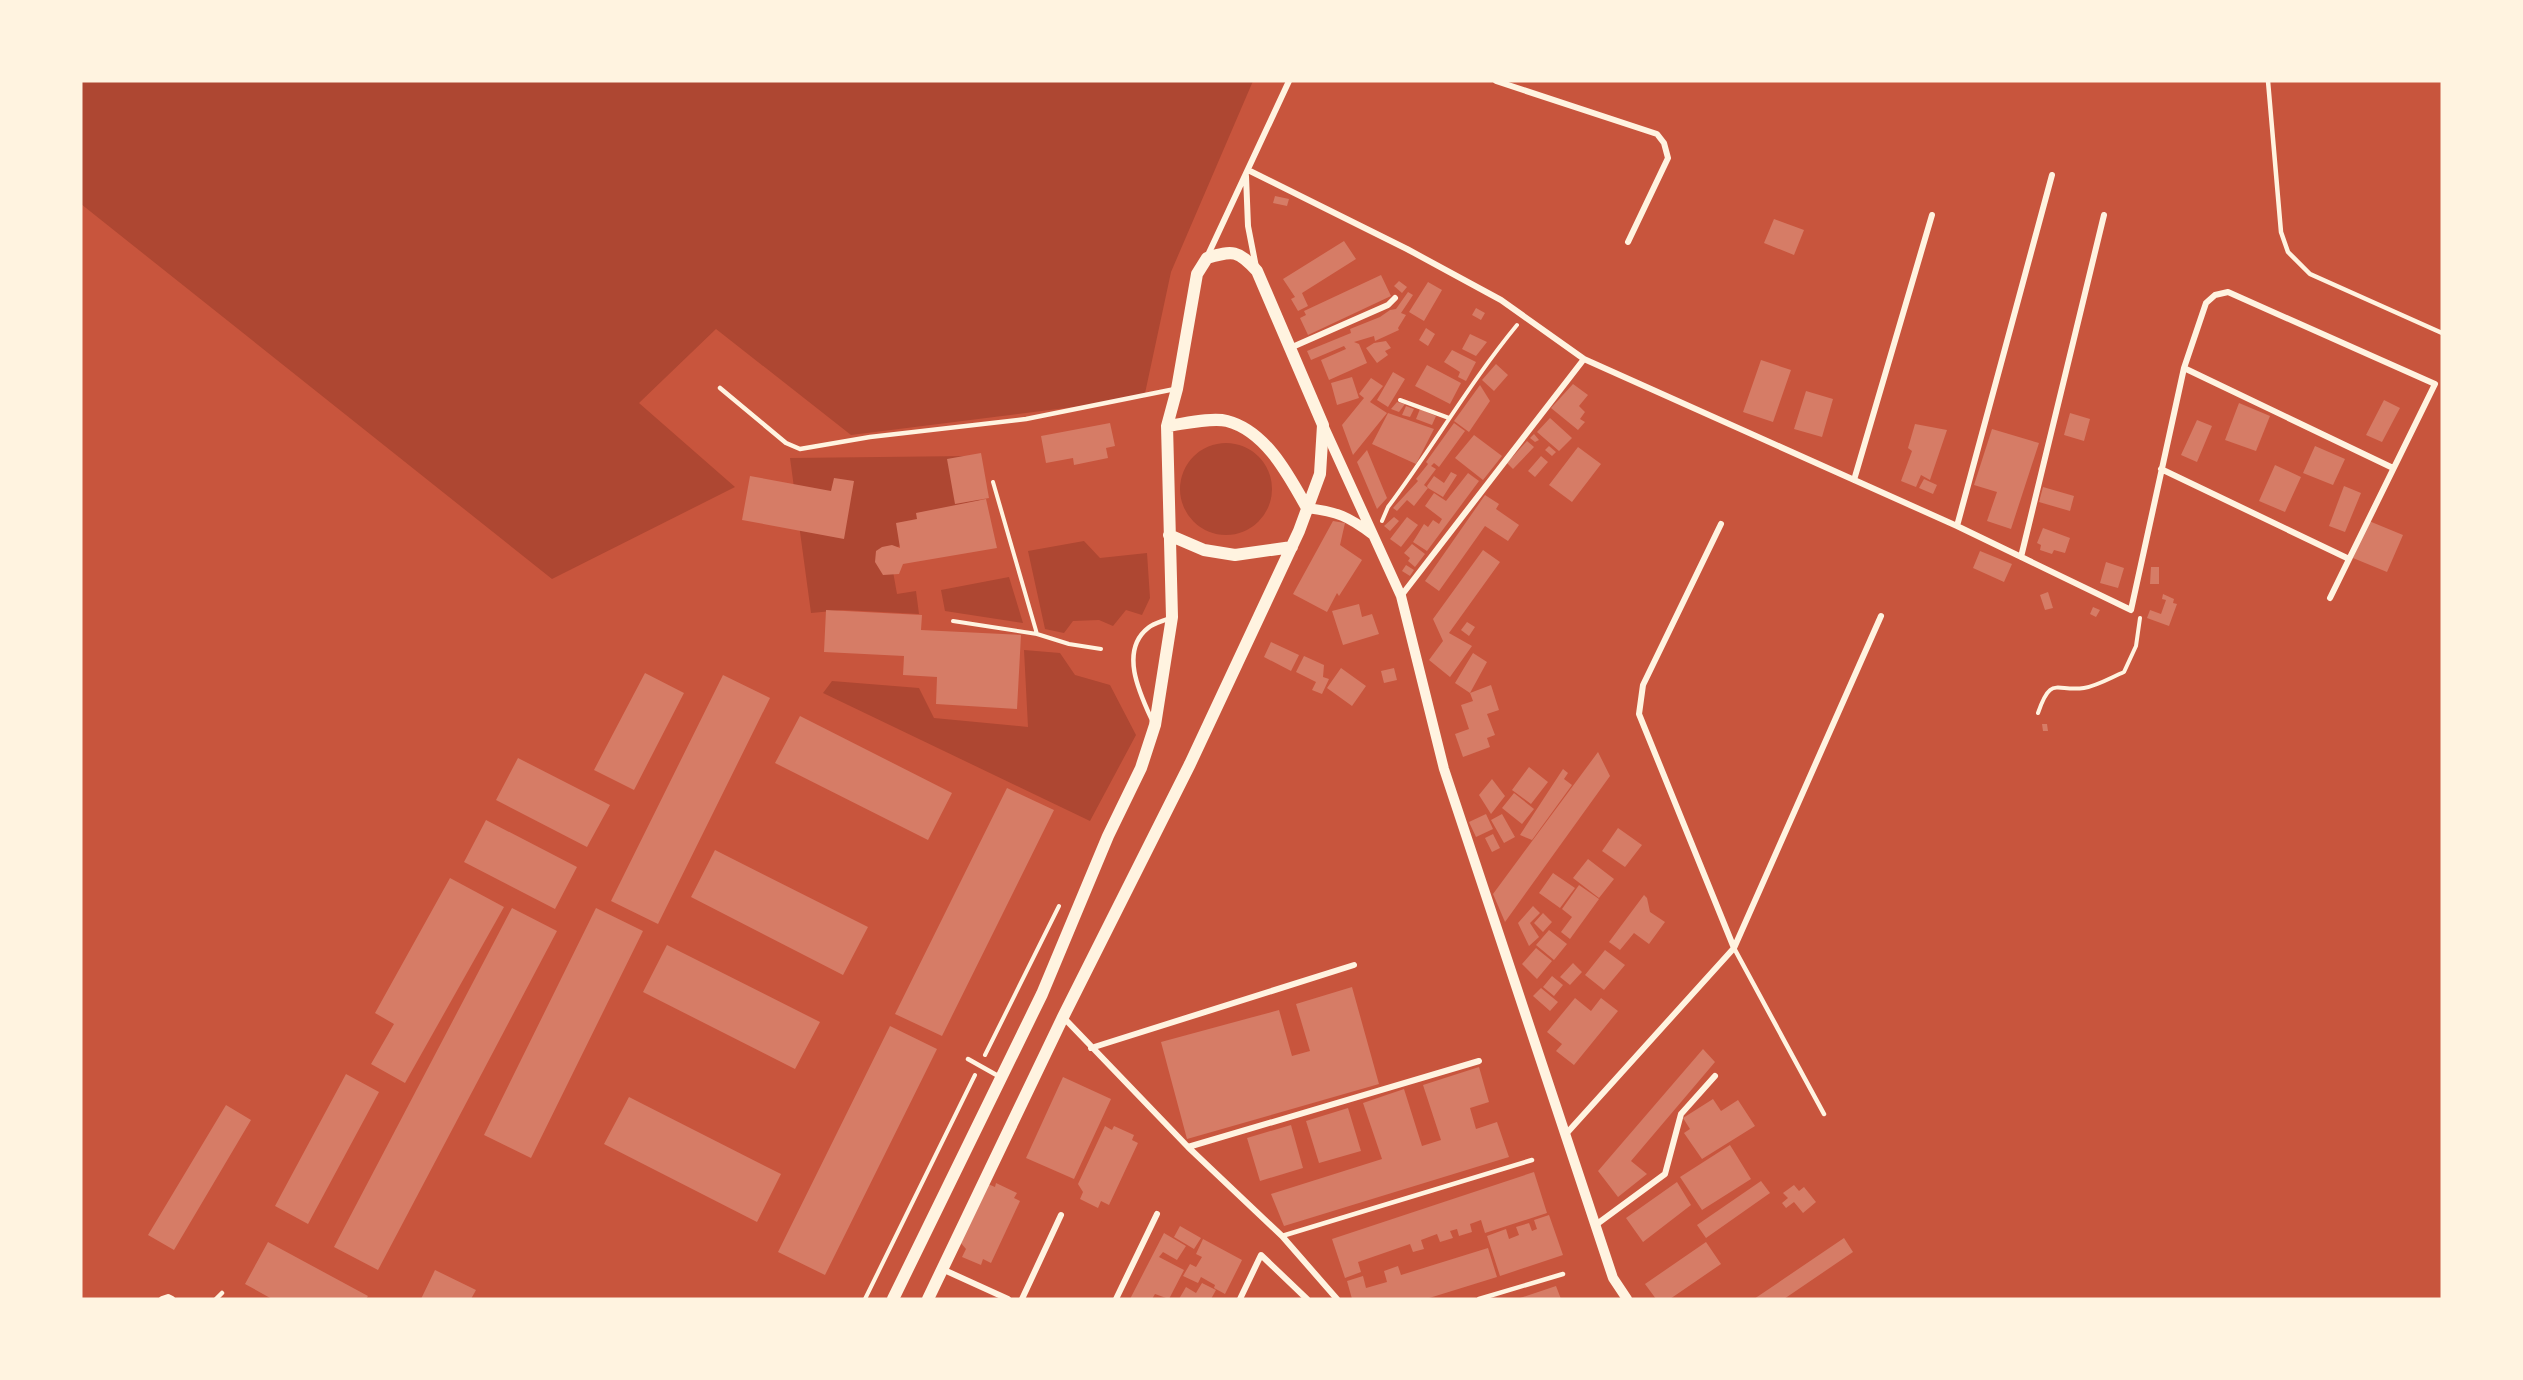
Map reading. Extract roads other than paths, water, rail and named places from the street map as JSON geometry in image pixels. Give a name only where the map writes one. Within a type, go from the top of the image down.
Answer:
[{"type":"main road","points":[[894,1299],[1042,994],[1108,836],[1141,768],[1155,725],[1172,618],[1167,426],[1177,389],[1197,274],[1207,258],[1228,252],[1242,255],[1257,271],[1323,425],[1320,474],[1292,547],[1190,764],[1063,1017],[928,1299]]},
{"type":"main road","points":[[1167,426],[1226,421],[1246,430],[1281,462],[1307,508]]},
{"type":"main road","points":[[1169,535],[1204,550],[1236,555],[1292,547]]},
{"type":"street","points":[[1207,258],[1288,81]]},
{"type":"street","points":[[1496,81],[1657,134],[1664,143],[1668,158],[1628,242]]},
{"type":"street","points":[[1247,173],[1248,226],[1257,271]]},
{"type":"street","points":[[1247,173],[1407,249],[1501,300],[1584,359],[1957,526],[2131,610],[2184,368],[2206,303],[2215,295],[2228,292],[2434,384],[2347,558],[2330,598]]},
{"type":"street","points":[[1957,526],[2052,175]]},
{"type":"street","points":[[1854,480],[1932,215]]},
{"type":"street","points":[[2021,557],[2104,215]]},
{"type":"street","points":[[1289,349],[1388,305],[1395,298]]},
{"type":"street","points":[[1401,596],[1584,359]]},
{"type":"street","points":[[2184,368],[2393,468]]},
{"type":"street","points":[[1323,425],[1401,596],[1444,769],[1597,1224],[1613,1278],[1627,1299]]},
{"type":"street","points":[[2161,469],[2347,558]]},
{"type":"street","points":[[1307,508],[1334,512],[1351,518],[1376,537]]},
{"type":"street","points":[[1721,524],[1643,685],[1639,714],[1734,948]]},
{"type":"street","points":[[1566,1134],[1734,948],[1881,616]]},
{"type":"street","points":[[1091,1048],[1354,965]]},
{"type":"street","points":[[1063,1017],[1188,1147],[1282,1236],[1337,1299]]},
{"type":"street","points":[[1188,1147],[1479,1061]]},
{"type":"street","points":[[1597,1224],[1665,1174],[1681,1114],[1715,1076]]},
{"type":"street","points":[[1116,1299],[1157,1214]]},
{"type":"street","points":[[1022,1299],[1061,1215]]},
{"type":"street","points":[[1240,1299],[1261,1255],[1307,1299]]},
{"type":"street","points":[[942,1269],[1008,1299]]},
{"type":"street","points":[[162,1299],[168,1297],[172,1299]]},
{"type":"lane","points":[[2268,81],[2281,232],[2288,252],[2310,274],[2442,333]]},
{"type":"lane","points":[[720,388],[786,443],[800,449],[870,437],[1026,419],[1177,389]]},
{"type":"lane","points":[[1155,725],[1137,688],[1133,671],[1137,645],[1148,628],[1172,618]]},
{"type":"lane","points":[[1734,948],[1824,1114]]},
{"type":"lane","points":[[968,1059],[1001,1078]]},
{"type":"lane","points":[[1282,1236],[1532,1160]]},
{"type":"lane","points":[[1479,1299],[1563,1274]]},
{"type":"lane","points":[[216,1299],[222,1293]]}]
